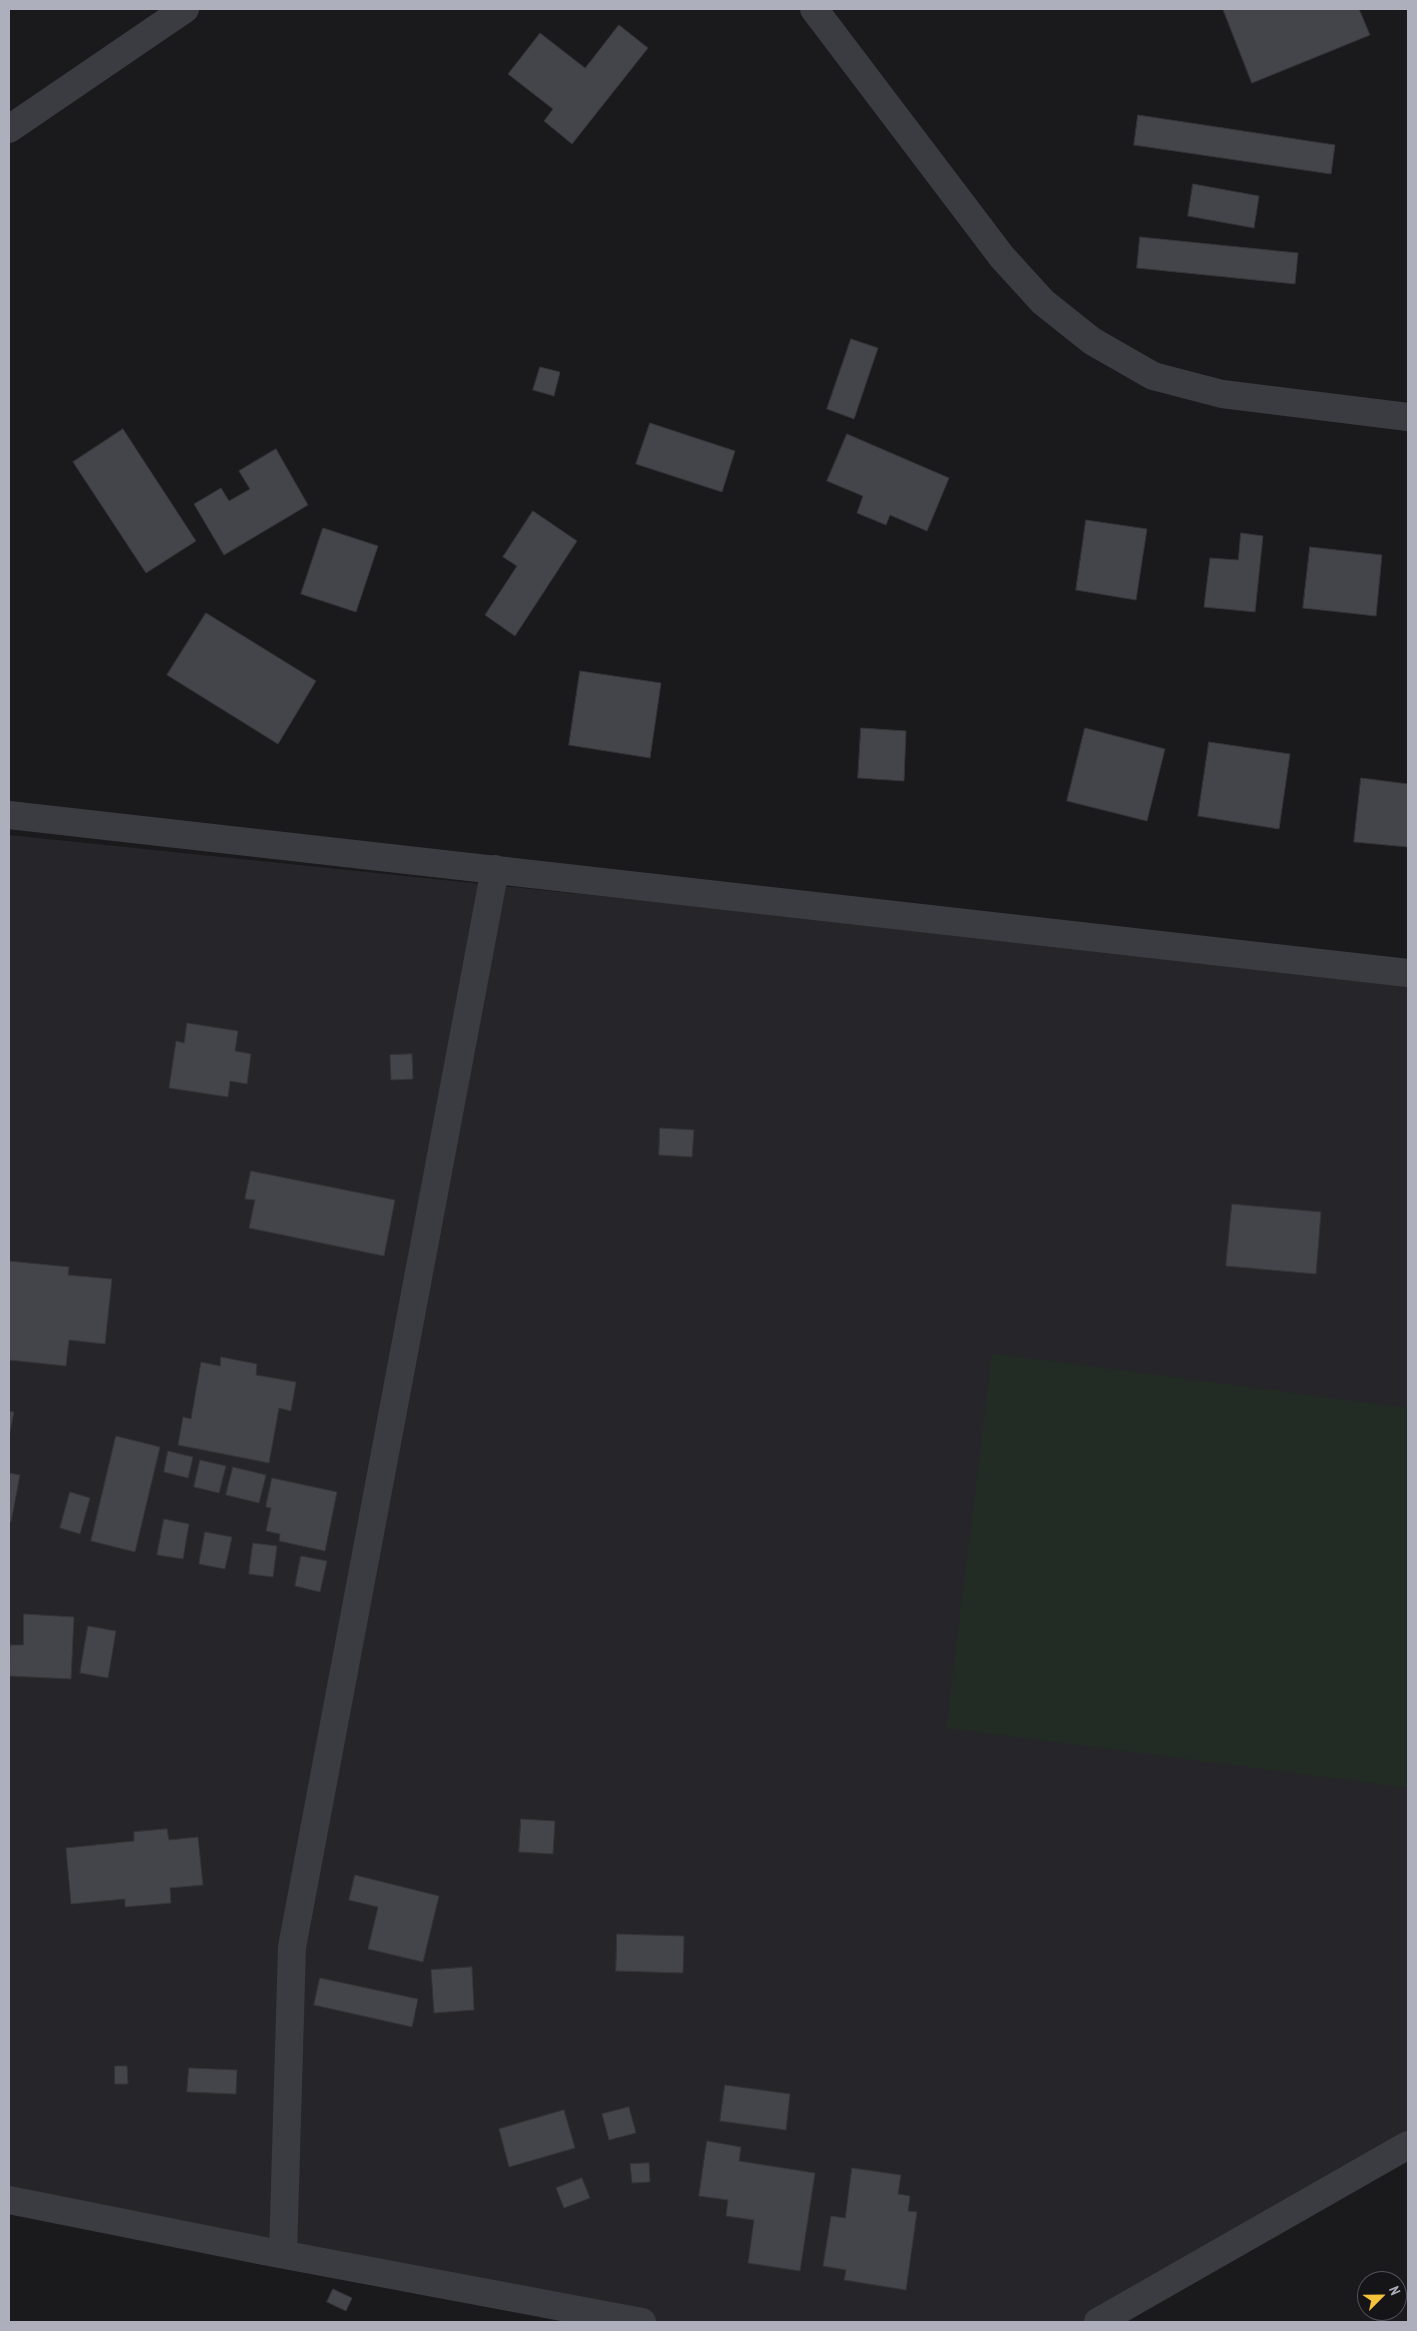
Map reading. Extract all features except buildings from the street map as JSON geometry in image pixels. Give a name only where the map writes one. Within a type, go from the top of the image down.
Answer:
[{"type":"street","points":[[9,129],[185,9]]},
{"type":"street","points":[[814,9],[1002,257],[1043,302],[1092,341],[1153,376],[1222,394],[1408,417]]},
{"type":"street","points":[[9,815],[1408,973]]},
{"type":"street","points":[[283,2254],[292,1947],[495,870]]},
{"type":"street","points":[[1098,2322],[1408,2145]]},
{"type":"street","points":[[9,2200],[642,2322]]},
{"type":"shaded area","points":[[9,835],[1198,958],[1408,983],[1408,2150],[1084,2322],[624,2322],[9,2196]]},
{"type":"shaded area","points":[[992,1353],[1408,1408],[1408,1788],[946,1728]]}]
